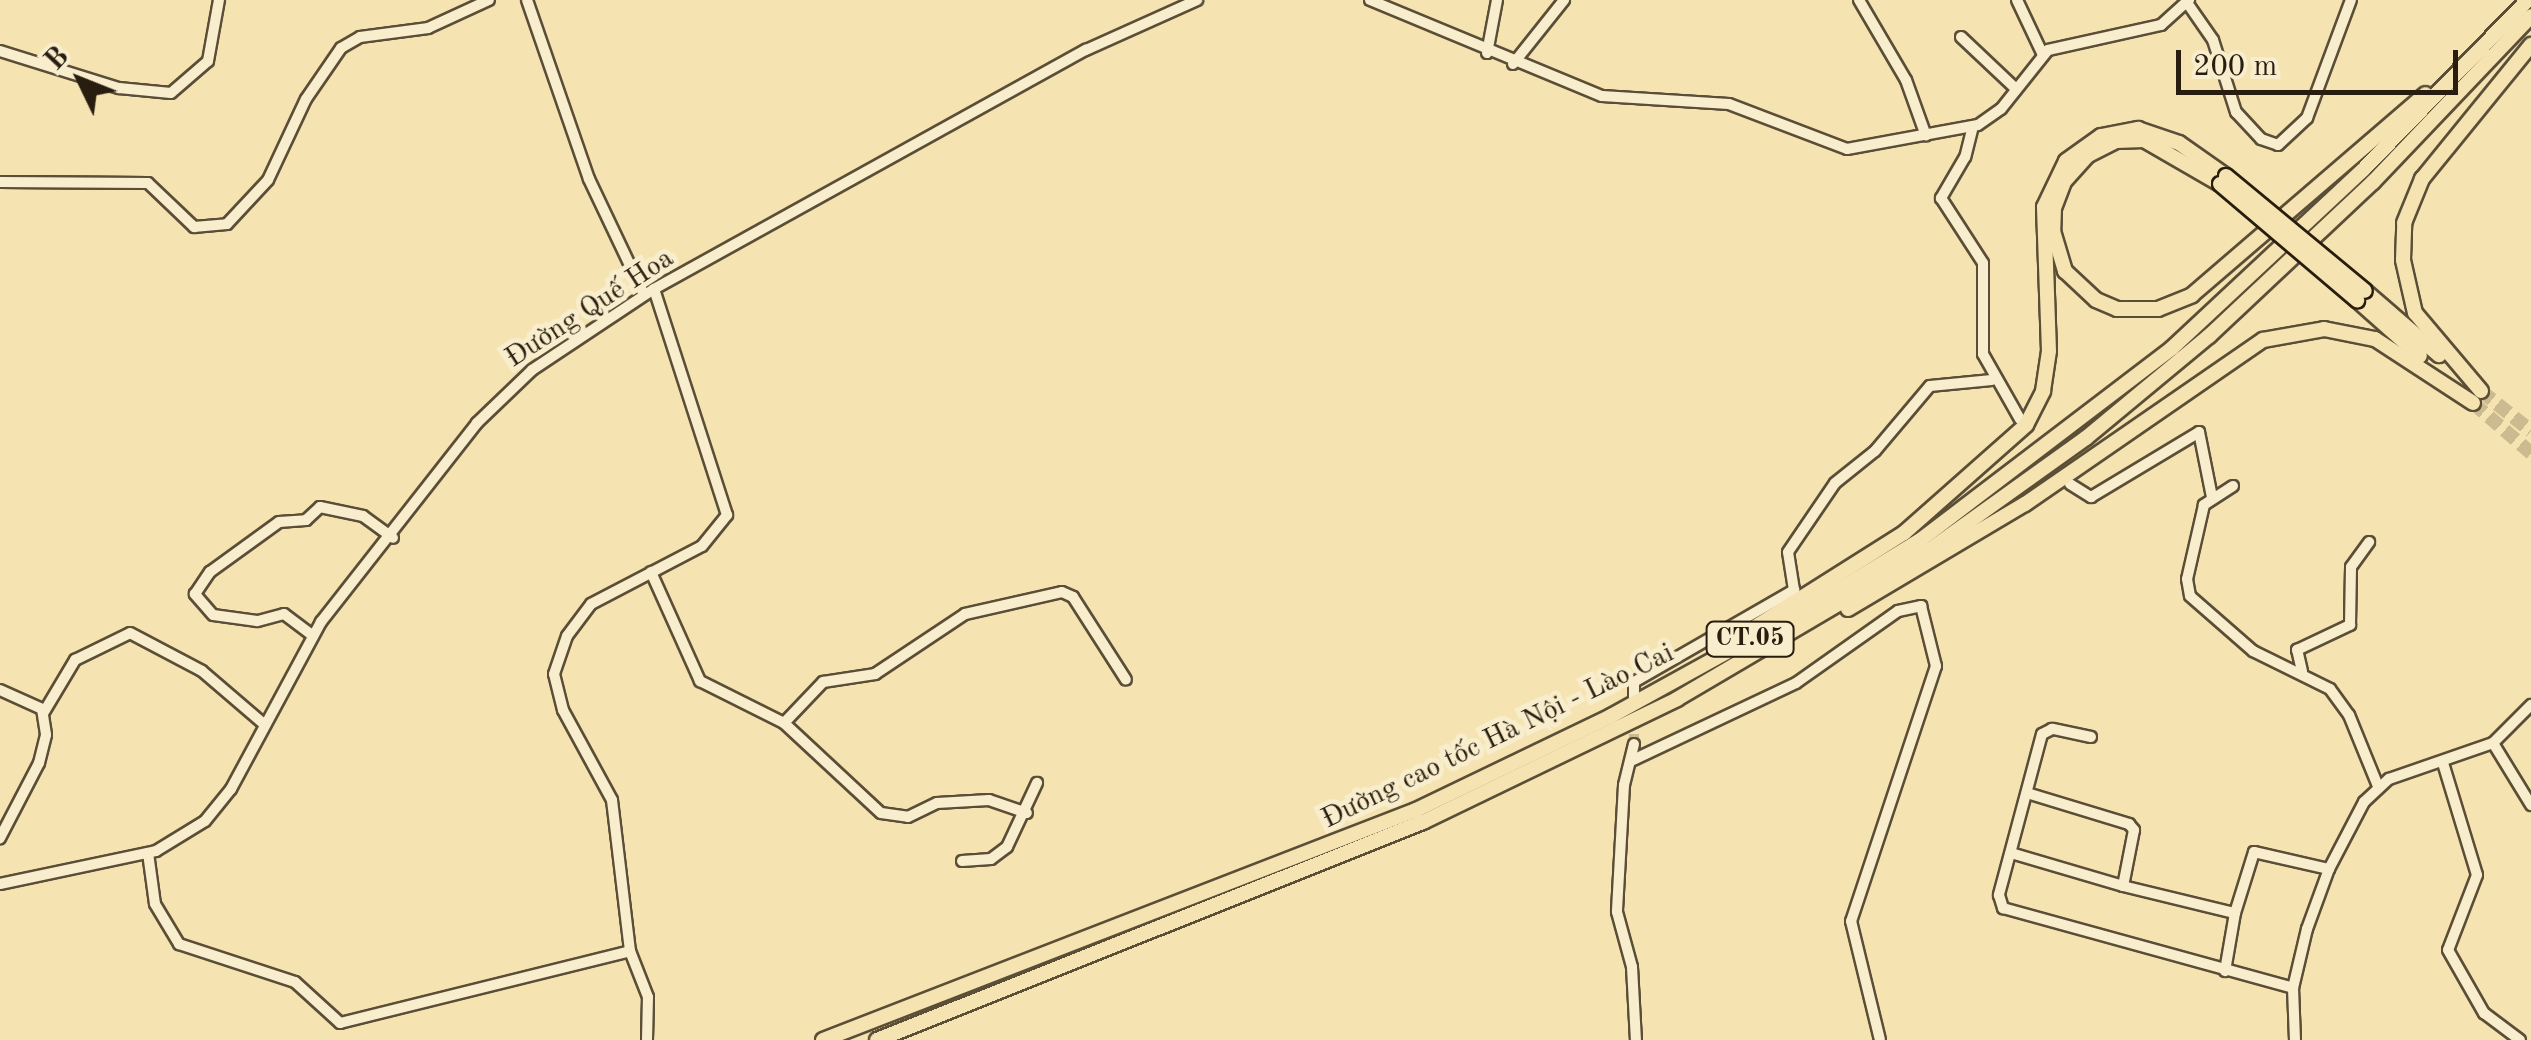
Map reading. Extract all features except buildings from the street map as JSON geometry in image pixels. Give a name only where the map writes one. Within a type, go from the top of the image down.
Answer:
[{"type":"highway","points":[[2223,180],[2160,145],[2136,139],[2106,145],[2064,182],[2054,208],[2057,254],[2078,286],[2118,309],[2158,309],[2192,295],[2234,266],[2528,6]]},
{"type":"highway","name":"Đường cao tốc Hà Nội - Lào Cai","points":[[876,1040],[1423,822],[1678,699],[1928,552],[2151,387],[2373,182],[2528,6]]},
{"type":"highway","name":"Đường cao tốc Hà Nội - Lào Cai","points":[[823,1040],[1416,810],[1692,672],[1919,541],[2106,403],[2274,256],[2528,6]]},
{"type":"highway","points":[[2477,397],[2416,312],[2404,275],[2404,223],[2422,179],[2531,45]]},
{"type":"highway","points":[[1692,672],[1904,533],[2026,426],[2042,391],[2049,351],[2044,207],[2054,178],[2080,148],[2113,131],[2148,131],[2223,180],[2477,397]]},
{"type":"highway","points":[[1792,633],[1904,581],[2264,340],[2324,329],[2374,339],[2477,397]]},
{"type":"street","points":[[0,52],[119,88],[172,93],[208,61],[219,0]]},
{"type":"street","points":[[0,182],[148,183],[191,225],[213,229],[235,220],[268,180],[306,100],[341,48],[360,37],[428,28],[488,0]]},
{"type":"street","points":[[526,0],[589,179],[649,292],[727,515],[702,546],[591,604],[567,636],[554,674],[562,710],[612,800],[630,951],[648,998],[646,1040]]},
{"type":"street","name":"Đường Quế Hoa","points":[[0,884],[172,845],[219,806],[312,635],[392,538],[447,459],[510,388],[649,292],[1086,50],[1196,0]]},
{"type":"street","points":[[1487,53],[1497,0]]},
{"type":"street","points":[[1513,64],[1564,0]]},
{"type":"street","points":[[1859,0],[1906,80],[1926,136]]},
{"type":"street","points":[[2017,0],[2043,55]]},
{"type":"street","points":[[1377,2],[1513,64],[1602,96],[1729,104],[1834,148],[1861,150],[1973,126],[1991,118],[2043,55],[2059,45],[2162,26],[2188,2],[2214,40],[2236,112],[2261,139],[2278,144],[2307,118],[2351,0]]},
{"type":"street","points":[[1960,37],[2016,89]]},
{"type":"street","points":[[1973,126],[1965,158],[1941,198],[1983,263],[1980,336],[1992,380],[2020,420]]},
{"type":"street","points":[[1634,703],[1634,682],[1794,590],[1788,552],[1835,483],[1876,451],[1930,386],[1992,380]]},
{"type":"street","points":[[2029,431],[2038,442]]},
{"type":"street","points":[[2070,484],[2091,497],[2199,432],[2212,497]]},
{"type":"street","points":[[2233,486],[2204,505],[2187,579],[2190,596],[2253,651],[2302,671],[2343,706],[2378,786]]},
{"type":"street","points":[[312,635],[284,614],[256,620],[213,615],[195,594],[210,572],[280,522],[306,520],[320,507],[363,516],[392,538]]},
{"type":"street","points":[[2302,671],[2298,650],[2350,625],[2351,566],[2368,542]]},
{"type":"street","points":[[651,572],[700,681],[784,723],[888,816],[908,817],[937,803],[989,800],[1027,813]]},
{"type":"street","points":[[784,723],[823,682],[875,674],[965,614],[1062,592],[1072,597],[1126,680]]},
{"type":"street","points":[[1633,760],[1782,690],[1908,605],[1921,606],[1936,666],[1851,920],[1880,1040]]},
{"type":"street","points":[[0,838],[42,756],[44,712],[75,660],[130,633],[202,671],[265,725]]},
{"type":"street","points":[[0,690],[44,712]]},
{"type":"street","points":[[2295,1040],[2294,988],[2329,869],[2378,786],[2494,743],[2531,705]]},
{"type":"street","points":[[2091,738],[2046,730],[1999,895],[2003,908],[2294,988]]},
{"type":"street","points":[[2494,743],[2531,805]]},
{"type":"street","points":[[1634,744],[1624,784],[1617,912],[1632,967],[1636,1040]]},
{"type":"street","points":[[2443,763],[2478,875],[2448,950],[2484,1013],[2520,1040]]},
{"type":"street","points":[[962,861],[999,854],[1027,813],[1036,783]]},
{"type":"street","points":[[2027,792],[2131,826],[2123,886]]},
{"type":"street","points":[[2225,971],[2235,912],[2254,852],[2329,869]]},
{"type":"street","points":[[148,853],[154,904],[179,944],[295,982],[340,1023],[630,951]]},
{"type":"street","points":[[2012,854],[2123,886],[2235,912]]},
{"type":"tunnel","points":[[2481,391],[2531,431]]},
{"type":"tunnel","points":[[2473,403],[2531,453]]},
{"type":"tunnel","points":[[1634,715],[1634,744]]}]
